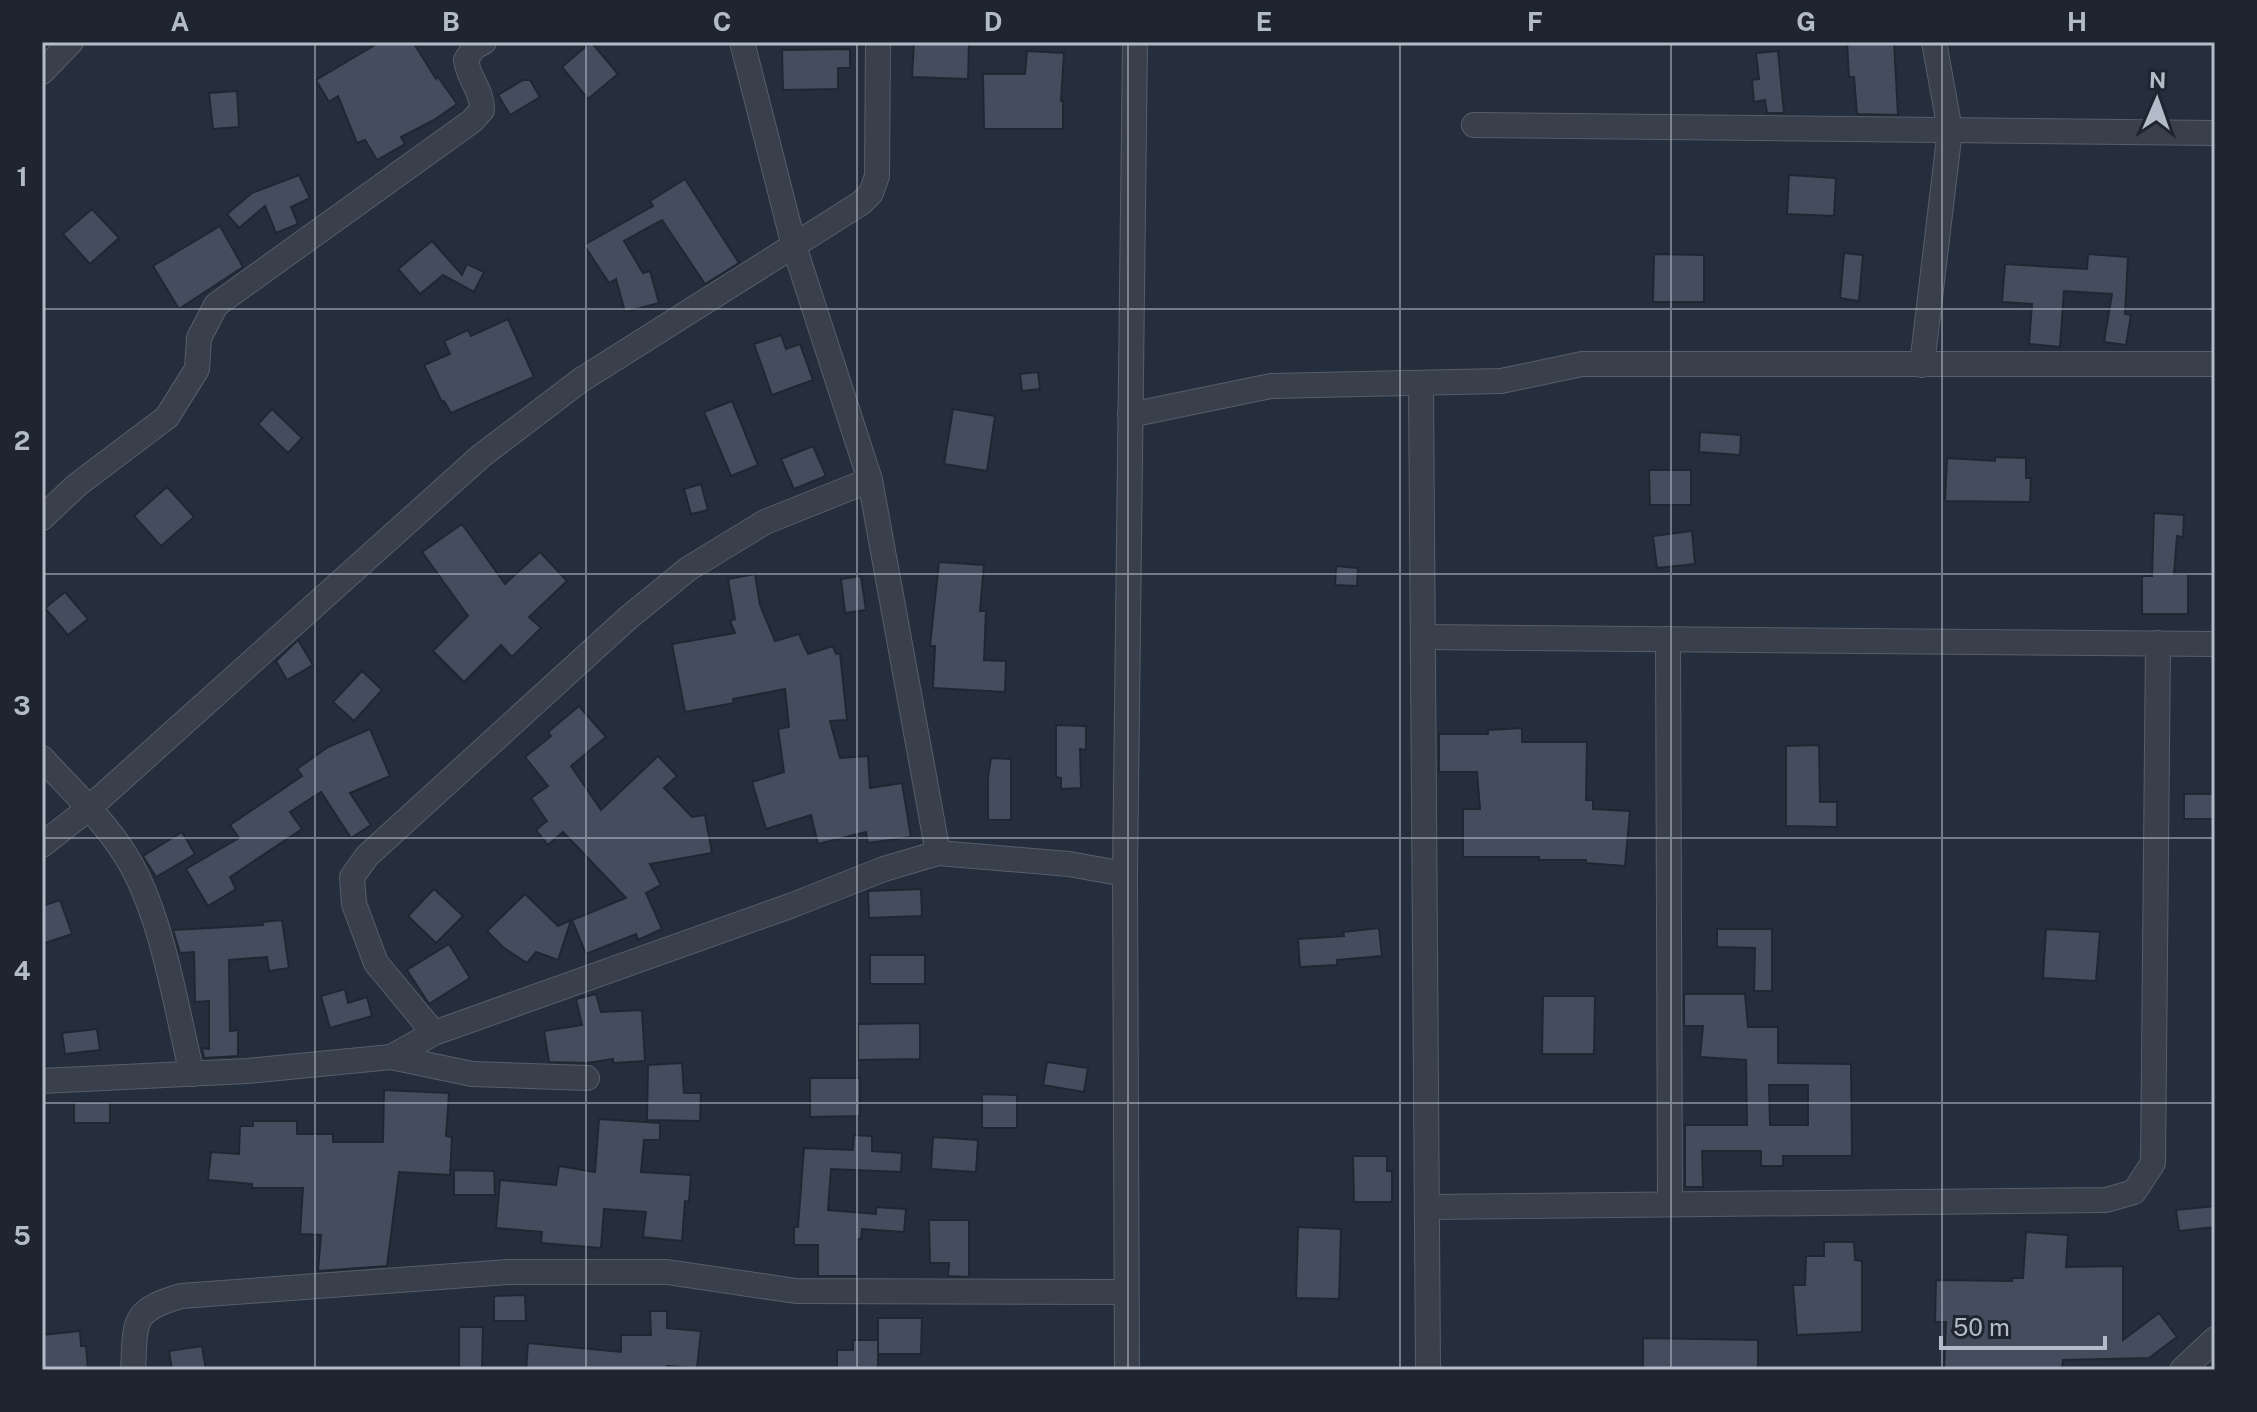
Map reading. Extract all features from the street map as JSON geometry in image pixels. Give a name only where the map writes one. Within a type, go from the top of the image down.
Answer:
[{"type":"street","points":[[42,72],[71,42]]},
{"type":"street","points":[[42,518],[77,485],[167,417],[197,369],[199,338],[216,305],[472,121],[482,110],[482,95],[468,75],[466,60],[474,47],[484,42]]},
{"type":"street","points":[[742,42],[794,246],[870,480],[938,853]]},
{"type":"street","points":[[42,845],[88,809],[481,456],[581,380],[794,246],[871,193],[877,176],[878,42]]},
{"type":"street","points":[[1127,1370],[1125,874],[1135,42]]},
{"type":"street","points":[[1922,365],[1950,130],[1934,42]]},
{"type":"street","points":[[1474,125],[2215,133]]},
{"type":"street","points":[[1130,415],[1271,386],[1501,381],[1582,364],[2215,364]]},
{"type":"street","points":[[1421,383],[1428,1370]]},
{"type":"street","points":[[434,1033],[376,963],[354,904],[352,877],[367,856],[628,618],[688,569],[765,522],[870,480]]},
{"type":"street","points":[[1423,637],[2215,644]]},
{"type":"street","points":[[1668,639],[1670,1204]]},
{"type":"street","points":[[1427,1207],[2106,1200],[2134,1192],[2153,1163],[2158,643]]},
{"type":"street","points":[[42,758],[126,856],[151,908],[192,1074]]},
{"type":"street","points":[[391,1057],[434,1033],[790,906],[884,869],[938,853],[1069,864],[1125,874]]},
{"type":"street","points":[[42,1081],[192,1074],[391,1057],[472,1074],[587,1078]]},
{"type":"street","points":[[133,1370],[135,1329],[141,1314],[154,1305],[181,1296],[508,1272],[667,1272],[796,1291],[1126,1292]]},
{"type":"street","points":[[2182,1370],[2215,1339]]},
{"type":"building","points":[[380,42],[413,42],[436,79],[438,77],[457,104],[401,137],[405,144],[377,160],[365,140],[357,143],[338,96],[329,102],[316,80]]},
{"type":"building","points":[[591,42],[618,74],[588,99],[562,67]]},
{"type":"building","points":[[914,42],[969,43],[968,79],[912,77]]},
{"type":"building","points":[[1847,42],[1894,42],[1898,115],[1857,114],[1854,77],[1849,77]]},
{"type":"building","points":[[850,49],[850,68],[838,68],[838,89],[783,90],[782,50]]},
{"type":"building","points":[[1027,51],[1064,53],[1063,129],[984,129],[983,74],[1025,74]]},
{"type":"building","points":[[1778,51],[1784,113],[1767,113],[1765,100],[1754,102],[1752,80],[1759,79],[1756,53]]},
{"type":"building","points":[[523,80],[530,80],[540,97],[510,115],[498,95]]},
{"type":"building","points":[[237,91],[239,127],[213,129],[209,93]]},
{"type":"building","points":[[299,175],[310,198],[291,207],[298,224],[276,233],[265,206],[239,228],[227,214],[252,193]]},
{"type":"building","points":[[1789,175],[1836,178],[1834,216],[1787,214]]},
{"type":"building","points":[[685,179],[739,263],[705,284],[662,220],[624,241],[643,273],[650,271],[659,303],[625,312],[616,279],[609,283],[584,245],[653,206],[650,201]]},
{"type":"building","points":[[92,209],[119,238],[90,264],[63,234]]},
{"type":"building","points":[[220,226],[243,267],[179,309],[153,266]]},
{"type":"building","points":[[432,241],[462,275],[467,264],[484,272],[474,292],[443,275],[420,294],[398,269]]},
{"type":"building","points":[[1844,253],[1863,255],[1859,301],[1840,298]]},
{"type":"building","points":[[1654,254],[1704,255],[1704,302],[1653,302]]},
{"type":"building","points":[[2088,254],[2128,257],[2125,314],[2131,315],[2126,345],[2104,342],[2112,294],[2064,291],[2060,347],[2029,344],[2032,304],[2002,302],[2005,264],[2087,269]]},
{"type":"building","points":[[508,319],[534,377],[451,413],[442,402],[424,365],[450,354],[444,341],[468,330],[471,336]]},
{"type":"building","points":[[781,335],[786,349],[800,344],[813,380],[772,395],[754,344]]},
{"type":"building","points":[[1038,372],[1040,389],[1022,391],[1020,374]]},
{"type":"building","points":[[732,401],[758,465],[731,476],[704,412]]},
{"type":"building","points":[[272,409],[302,438],[288,453],[258,424]]},
{"type":"building","points":[[953,409],[995,416],[987,471],[944,464]]},
{"type":"building","points":[[1700,432],[1741,435],[1740,455],[1699,452]]},
{"type":"building","points":[[813,446],[826,476],[794,489],[781,459]]},
{"type":"building","points":[[1995,457],[2026,458],[2026,478],[2031,478],[2030,502],[1945,501],[1947,458],[1995,461]]},
{"type":"building","points":[[1649,470],[1691,470],[1691,505],[1650,505]]},
{"type":"building","points":[[701,484],[708,510],[691,514],[684,489]]},
{"type":"building","points":[[167,487],[194,517],[161,546],[134,516]]},
{"type":"building","points":[[2154,513],[2184,515],[2183,537],[2177,536],[2174,574],[2188,574],[2188,614],[2142,614],[2142,576],[2152,576]]},
{"type":"building","points":[[462,524],[505,584],[540,552],[567,581],[529,617],[541,628],[512,657],[501,645],[464,682],[433,651],[468,616],[422,552]]},
{"type":"building","points":[[1692,531],[1695,564],[1657,568],[1653,536]]},
{"type":"building","points":[[939,562],[984,565],[980,611],[986,611],[984,660],[1006,661],[1005,692],[933,688],[935,646],[930,646]]},
{"type":"building","points":[[1336,566],[1358,568],[1357,586],[1335,585]]},
{"type":"building","points":[[755,574],[760,605],[775,641],[799,634],[808,654],[833,646],[836,654],[840,653],[847,720],[830,721],[840,758],[868,756],[870,788],[902,783],[911,837],[868,843],[866,832],[818,844],[811,815],[766,829],[752,782],[784,772],[778,729],[789,727],[785,689],[685,712],[672,644],[735,633],[730,621],[735,619],[728,579]]},
{"type":"building","points":[[861,576],[866,610],[845,613],[841,579]]},
{"type":"building","points":[[65,592],[88,619],[68,635],[45,608]]},
{"type":"building","points":[[298,640],[313,665],[287,680],[276,661]]},
{"type":"building","points":[[362,671],[382,690],[354,721],[333,702]]},
{"type":"building","points":[[579,706],[606,737],[571,766],[601,810],[658,756],[677,776],[664,788],[692,817],[705,815],[712,853],[650,864],[661,885],[646,893],[662,929],[638,940],[636,934],[586,954],[572,920],[626,898],[563,832],[548,845],[536,830],[547,821],[531,798],[548,786],[525,757],[551,736],[548,732]]},
{"type":"building","points":[[1056,725],[1086,726],[1086,750],[1080,749],[1081,788],[1061,789],[1061,778],[1056,777]]},
{"type":"building","points":[[1522,728],[1522,742],[1587,742],[1586,800],[1593,800],[1593,809],[1630,811],[1625,866],[1586,863],[1586,860],[1539,860],[1539,857],[1463,857],[1463,809],[1480,809],[1477,772],[1439,772],[1439,734],[1488,734],[1488,730]]},
{"type":"building","points":[[370,729],[390,776],[350,793],[371,825],[351,838],[321,792],[290,812],[302,829],[230,877],[236,889],[208,906],[186,869],[239,838],[230,825],[302,776],[297,769],[328,747]]},
{"type":"building","points":[[1819,745],[1820,802],[1837,802],[1837,827],[1786,826],[1786,746]]},
{"type":"building","points":[[991,758],[1011,759],[1011,820],[988,820]]},
{"type":"building","points":[[2184,794],[2215,794],[2215,819],[2184,819]]},
{"type":"building","points":[[182,832],[195,854],[156,877],[143,856]]},
{"type":"building","points":[[434,889],[463,916],[436,943],[408,916]]},
{"type":"building","points":[[921,889],[922,916],[869,918],[868,891]]},
{"type":"building","points":[[525,894],[558,926],[571,920],[558,960],[536,952],[527,963],[504,948],[487,931]]},
{"type":"building","points":[[60,900],[72,934],[42,944],[42,906]]},
{"type":"building","points":[[282,920],[289,968],[269,971],[267,957],[229,960],[230,1031],[238,1030],[238,1056],[204,1058],[202,1048],[209,1049],[209,1001],[195,1002],[194,952],[180,953],[173,930],[263,925],[262,922]]},
{"type":"building","points":[[1379,928],[1382,956],[1337,960],[1337,965],[1300,967],[1298,939],[1344,936],[1343,932]]},
{"type":"building","points":[[1717,929],[1772,929],[1772,991],[1754,991],[1755,948],[1717,947]]},
{"type":"building","points":[[2046,929],[2100,932],[2096,981],[2043,978]]},
{"type":"building","points":[[449,944],[470,978],[429,1004],[407,970]]},
{"type":"building","points":[[870,955],[925,955],[925,984],[870,984]]},
{"type":"building","points":[[345,989],[348,1003],[367,997],[372,1016],[330,1028],[321,996]]},
{"type":"building","points":[[596,994],[601,1012],[642,1010],[645,1061],[549,1062],[544,1031],[582,1025],[576,999]]},
{"type":"building","points":[[1684,994],[1745,994],[1748,1027],[1778,1027],[1778,1063],[1851,1064],[1852,1156],[1783,1156],[1783,1166],[1761,1166],[1761,1151],[1702,1151],[1703,1187],[1685,1187],[1685,1125],[1747,1125],[1746,1060],[1700,1057],[1703,1026],[1684,1026]],"holes":[[[1769,1085],[1808,1085],[1808,1125],[1770,1125]]]},
{"type":"building","points":[[1543,996],[1595,996],[1594,1054],[1542,1054]]},
{"type":"building","points":[[920,1023],[920,1059],[858,1060],[858,1024]]},
{"type":"building","points":[[97,1029],[100,1050],[65,1054],[62,1033]]},
{"type":"building","points":[[1047,1062],[1088,1068],[1084,1092],[1043,1085]]},
{"type":"building","points":[[682,1063],[684,1093],[701,1093],[700,1121],[647,1120],[648,1065]]},
{"type":"building","points":[[810,1078],[860,1078],[860,1116],[810,1117]]},
{"type":"building","points":[[384,1090],[449,1093],[446,1136],[452,1137],[450,1175],[399,1172],[387,1266],[318,1271],[321,1235],[300,1234],[303,1188],[252,1188],[252,1184],[208,1180],[211,1152],[239,1154],[240,1126],[253,1126],[253,1121],[297,1121],[297,1134],[333,1134],[333,1142],[383,1142]]},
{"type":"building","points":[[982,1094],[1017,1095],[1017,1128],[982,1128]]},
{"type":"building","points":[[74,1102],[110,1102],[110,1123],[74,1123]]},
{"type":"building","points":[[599,1119],[660,1123],[660,1140],[644,1140],[641,1172],[691,1175],[689,1202],[685,1201],[682,1241],[643,1237],[646,1212],[604,1209],[601,1248],[541,1243],[542,1232],[496,1228],[500,1180],[556,1185],[559,1166],[595,1172]]},
{"type":"building","points":[[854,1135],[872,1136],[872,1151],[902,1153],[901,1172],[831,1169],[828,1210],[876,1214],[876,1207],[906,1209],[904,1232],[862,1229],[861,1239],[858,1239],[858,1276],[818,1276],[818,1245],[794,1245],[804,1148],[853,1150]]},
{"type":"building","points":[[933,1137],[978,1140],[976,1172],[931,1169]]},
{"type":"building","points":[[1353,1156],[1387,1156],[1387,1171],[1392,1171],[1392,1202],[1354,1202]]},
{"type":"building","points":[[454,1170],[494,1171],[495,1195],[454,1195]]},
{"type":"building","points":[[2215,1206],[2215,1227],[2179,1231],[2176,1210]]},
{"type":"building","points":[[929,1220],[969,1220],[969,1277],[948,1276],[949,1263],[930,1263]]},
{"type":"building","points":[[1298,1227],[1341,1229],[1339,1299],[1296,1298]]},
{"type":"building","points":[[2026,1232],[2068,1235],[2066,1267],[2123,1266],[2123,1340],[2159,1313],[2177,1337],[2149,1358],[2063,1360],[2062,1370],[1944,1370],[1946,1322],[1935,1322],[1936,1280],[2012,1281],[2012,1278],[2023,1278]]},
{"type":"building","points":[[1824,1242],[1854,1242],[1855,1260],[1862,1261],[1862,1332],[1797,1335],[1793,1285],[1805,1285],[1806,1256],[1824,1256]]},
{"type":"building","points":[[525,1295],[526,1321],[494,1321],[494,1296]]},
{"type":"building","points":[[650,1311],[667,1311],[667,1328],[701,1331],[697,1368],[526,1370],[528,1343],[621,1352],[621,1335],[651,1335]]},
{"type":"building","points":[[878,1318],[922,1318],[921,1354],[878,1354]]},
{"type":"building","points":[[459,1327],[483,1327],[482,1370],[459,1370]]},
{"type":"building","points":[[80,1331],[81,1346],[86,1346],[88,1370],[42,1370],[42,1335]]},
{"type":"building","points":[[1643,1338],[1758,1340],[1758,1370],[1643,1370]]},
{"type":"building","points":[[853,1340],[878,1340],[878,1370],[837,1370],[837,1350],[853,1350]]},
{"type":"building","points":[[202,1346],[206,1370],[172,1370],[169,1351]]}]
